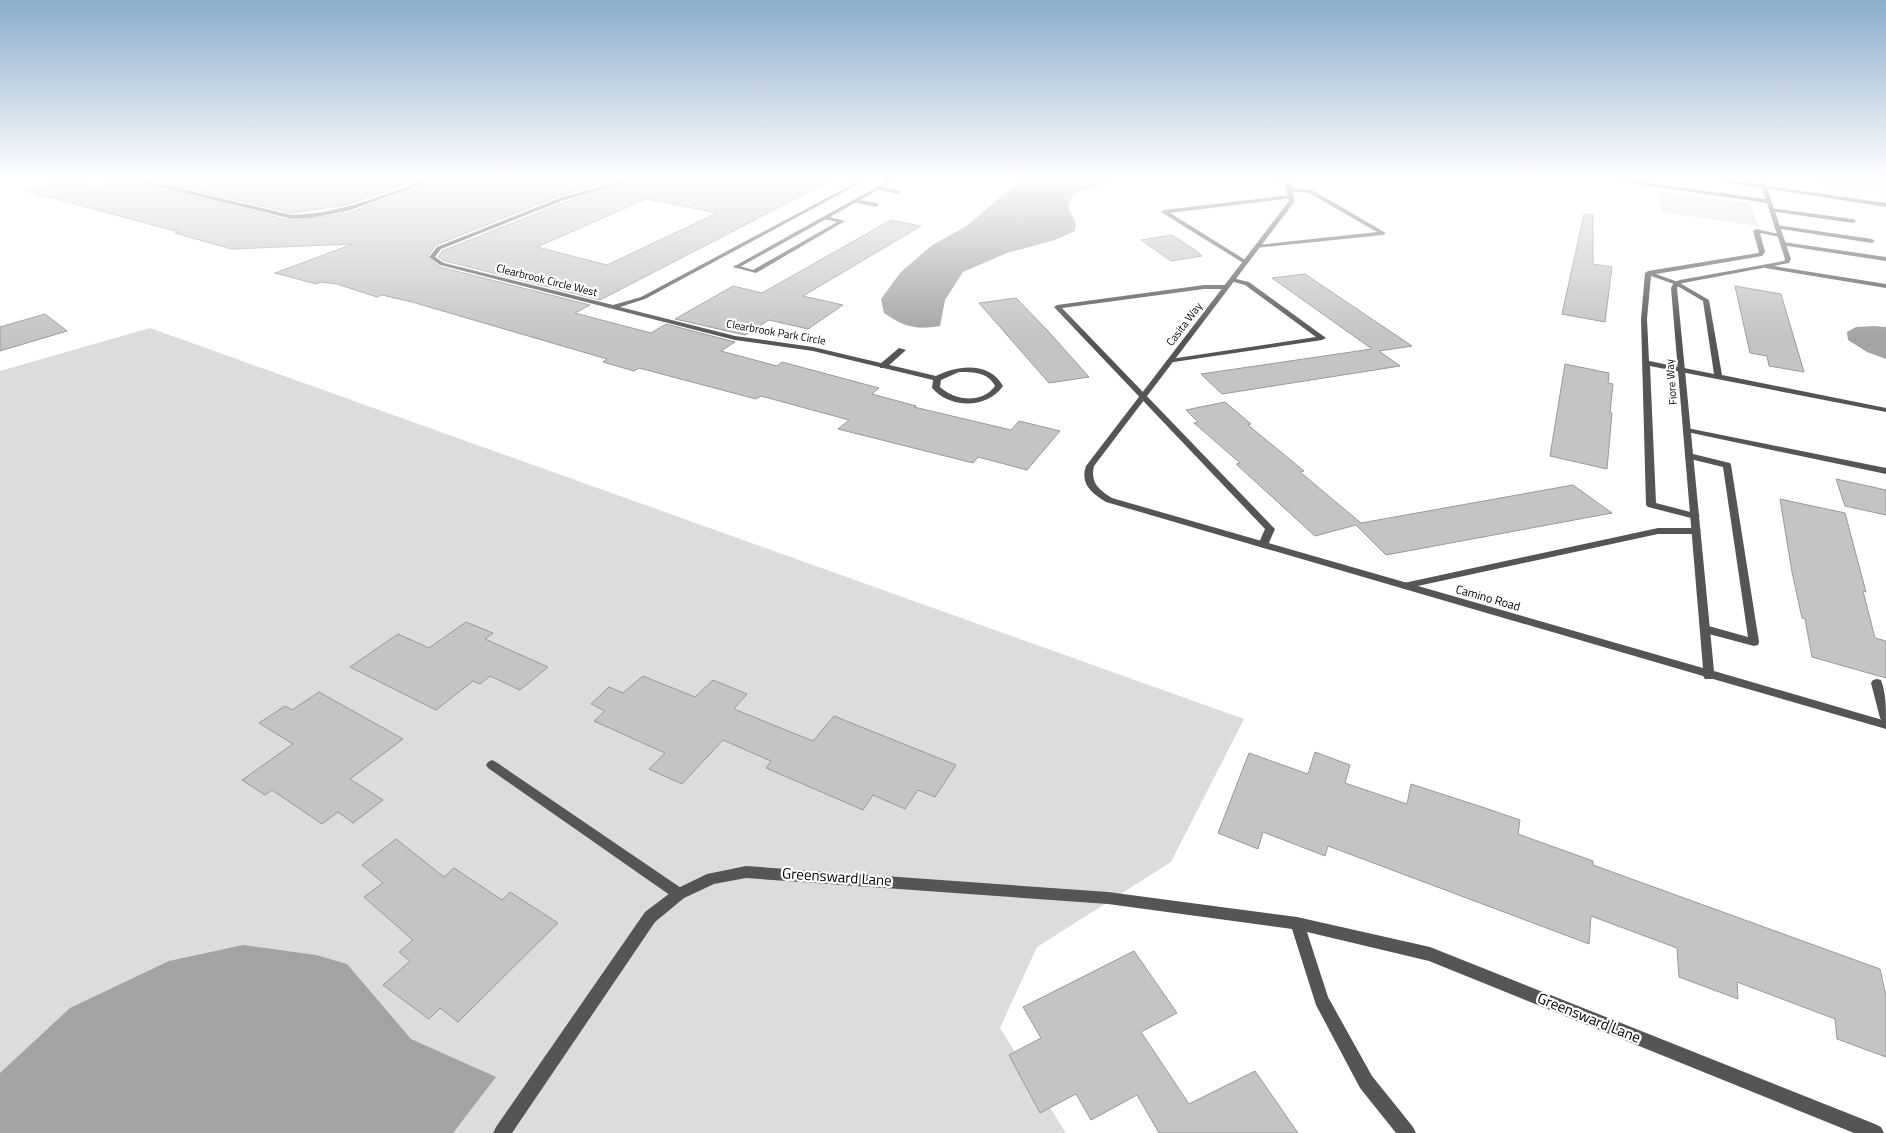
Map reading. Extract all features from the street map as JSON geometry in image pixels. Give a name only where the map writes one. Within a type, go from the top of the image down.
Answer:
[{"type":"street","name":"Clearbrook Circle West","points":[[481,231],[438,248],[432,257],[442,264],[612,307]]},
{"type":"street","points":[[612,307],[643,298],[769,231]]},
{"type":"street","points":[[802,231],[736,267],[754,272],[825,231]]},
{"type":"street","points":[[1195,231],[1245,262]]},
{"type":"street","name":"Casita Way","points":[[1088,483],[1086,475],[1090,466],[1269,231]]},
{"type":"street","points":[[1257,247],[1383,233],[1379,231]]},
{"type":"street","points":[[1648,273],[1760,255],[1762,252],[1756,231],[1778,231],[1872,240]]},
{"type":"street","points":[[1676,283],[1787,262],[1788,259],[1778,231]]},
{"type":"street","points":[[1783,244],[1886,259]]},
{"type":"street","points":[[1767,267],[1886,286]]},
{"type":"street","points":[[1648,273],[1676,283],[1706,300],[1718,377]]},
{"type":"street","points":[[1648,273],[1644,319],[1651,505],[1695,516]]},
{"type":"street","points":[[1170,361],[1322,338],[1247,283],[1230,283],[1057,307],[1270,529],[1263,545]]},
{"type":"street","name":"Fiore Way","points":[[1676,283],[1674,288],[1681,370],[1710,676]]},
{"type":"street","name":"Clearbrook Park Circle","points":[[612,307],[734,338],[813,349],[937,379]]},
{"type":"street","points":[[883,366],[902,350]]},
{"type":"street","points":[[1646,363],[1886,410]]},
{"type":"street","points":[[978,371],[993,376],[999,386],[992,394],[984,398],[960,400],[940,393],[936,388],[937,379],[950,372],[978,371]]},
{"type":"street","points":[[1687,430],[1886,471]]},
{"type":"street","points":[[1689,456],[1727,465],[1754,642],[1705,629]]},
{"type":"street","name":"Camino Road","points":[[1088,483],[1096,492],[1109,500],[1710,676],[1886,725]]},
{"type":"street","points":[[1404,586],[1658,531],[1696,531]]},
{"type":"street","points":[[1877,683],[1886,718]]},
{"type":"street","points":[[492,765],[679,894]]},
{"type":"street","name":"Greensward Lane","points":[[502,1133],[650,917],[679,894],[712,878],[746,872],[1108,898],[1297,923],[1430,954],[1875,1133]]},
{"type":"street","points":[[1297,923],[1322,1000],[1366,1082],[1406,1133]]},
{"type":"shaded area","points":[[958,231],[1075,231],[1055,240],[1007,253],[963,272],[945,300],[940,326],[924,328],[898,322],[884,313],[881,299],[900,273],[931,246]]},
{"type":"shaded area","points":[[1856,327],[1886,327],[1886,359],[1867,352],[1848,340],[1847,332]]},
{"type":"shaded area","points":[[150,328],[1244,719],[1171,862],[1037,947],[1000,1028],[1066,1133],[0,1133],[0,371]]},
{"type":"shaded area","points":[[243,945],[316,955],[347,964],[411,1039],[496,1077],[453,1133],[0,1133],[0,1073],[70,1008],[169,961]]},
{"type":"building","points":[[175,231],[471,231],[436,245],[427,257],[440,267],[590,305],[575,313],[651,333],[666,324],[735,342],[721,351],[777,366],[782,362],[879,388],[872,394],[916,406],[914,407],[1011,430],[1019,421],[1060,431],[1027,470],[978,457],[973,463],[838,429],[849,420],[761,396],[756,399],[639,368],[634,371],[603,362],[607,359],[412,302],[382,295],[377,297],[337,284],[321,282],[316,284],[275,273],[353,244],[231,249],[175,233],[179,232]]},
{"type":"building","points":[[493,231],[574,231],[537,247],[607,265],[679,231],[734,231],[600,300],[445,261],[438,257],[442,251]]},
{"type":"building","points":[[872,231],[913,231],[803,296],[843,305],[808,329],[769,320],[745,335],[675,319],[733,286],[762,293]]},
{"type":"building","points":[[1580,231],[1593,231],[1593,264],[1612,267],[1605,322],[1562,314]]},
{"type":"building","points":[[1172,235],[1202,256],[1171,261],[1141,240]]},
{"type":"building","points":[[1305,274],[1412,346],[1379,351],[1400,366],[1222,394],[1201,374],[1372,349],[1272,278]]},
{"type":"building","points":[[1735,286],[1781,294],[1804,372],[1769,366],[1767,356],[1750,353]]},
{"type":"building","points":[[1016,298],[1089,377],[1049,383],[979,303]]},
{"type":"building","points":[[45,314],[67,331],[0,351],[0,327]]},
{"type":"building","points":[[1565,364],[1609,373],[1608,383],[1613,384],[1607,469],[1550,456]]},
{"type":"building","points":[[1225,402],[1251,424],[1248,425],[1304,471],[1300,472],[1361,523],[1573,485],[1612,513],[1386,555],[1356,525],[1315,536],[1236,464],[1240,463],[1194,423],[1198,422],[1186,410]]},
{"type":"building","points":[[1836,479],[1886,490],[1886,515],[1845,506]]},
{"type":"building","points":[[1780,499],[1845,513],[1866,592],[1863,591],[1875,638],[1886,641],[1886,678],[1812,657],[1805,619],[1802,618],[1792,572]]},
{"type":"building","points":[[466,622],[493,633],[485,639],[548,667],[520,690],[490,676],[480,684],[473,681],[436,710],[350,667],[398,634],[429,648]]},
{"type":"building","points":[[643,676],[695,697],[713,680],[747,694],[734,709],[813,741],[834,716],[956,765],[935,797],[918,790],[905,809],[873,795],[863,810],[766,768],[771,761],[723,740],[682,784],[649,769],[665,753],[594,721],[605,711],[591,704],[609,687],[623,693]]},
{"type":"building","points":[[319,692],[403,739],[350,779],[383,800],[353,823],[338,812],[322,824],[272,790],[265,795],[242,780],[293,744],[259,723],[285,706],[292,710]]},
{"type":"building","points":[[1315,752],[1350,765],[1345,783],[1407,804],[1411,784],[1520,820],[1518,834],[1593,861],[1593,865],[1880,969],[1886,996],[1886,1057],[1837,1039],[1835,1019],[1737,982],[1738,999],[1679,977],[1677,948],[1591,916],[1589,944],[1328,846],[1325,856],[1263,832],[1258,849],[1218,833],[1249,753],[1308,774]]},
{"type":"building","points":[[396,839],[444,877],[454,868],[502,900],[510,892],[558,923],[458,1022],[440,1008],[429,1019],[383,985],[410,961],[399,952],[413,940],[364,897],[383,883],[362,865]]},
{"type":"building","points":[[1134,951],[1177,1013],[1141,1032],[1189,1104],[1255,1071],[1298,1133],[1159,1133],[1137,1095],[1091,1120],[1076,1094],[1040,1113],[1009,1055],[1041,1038],[1023,1007]]}]
